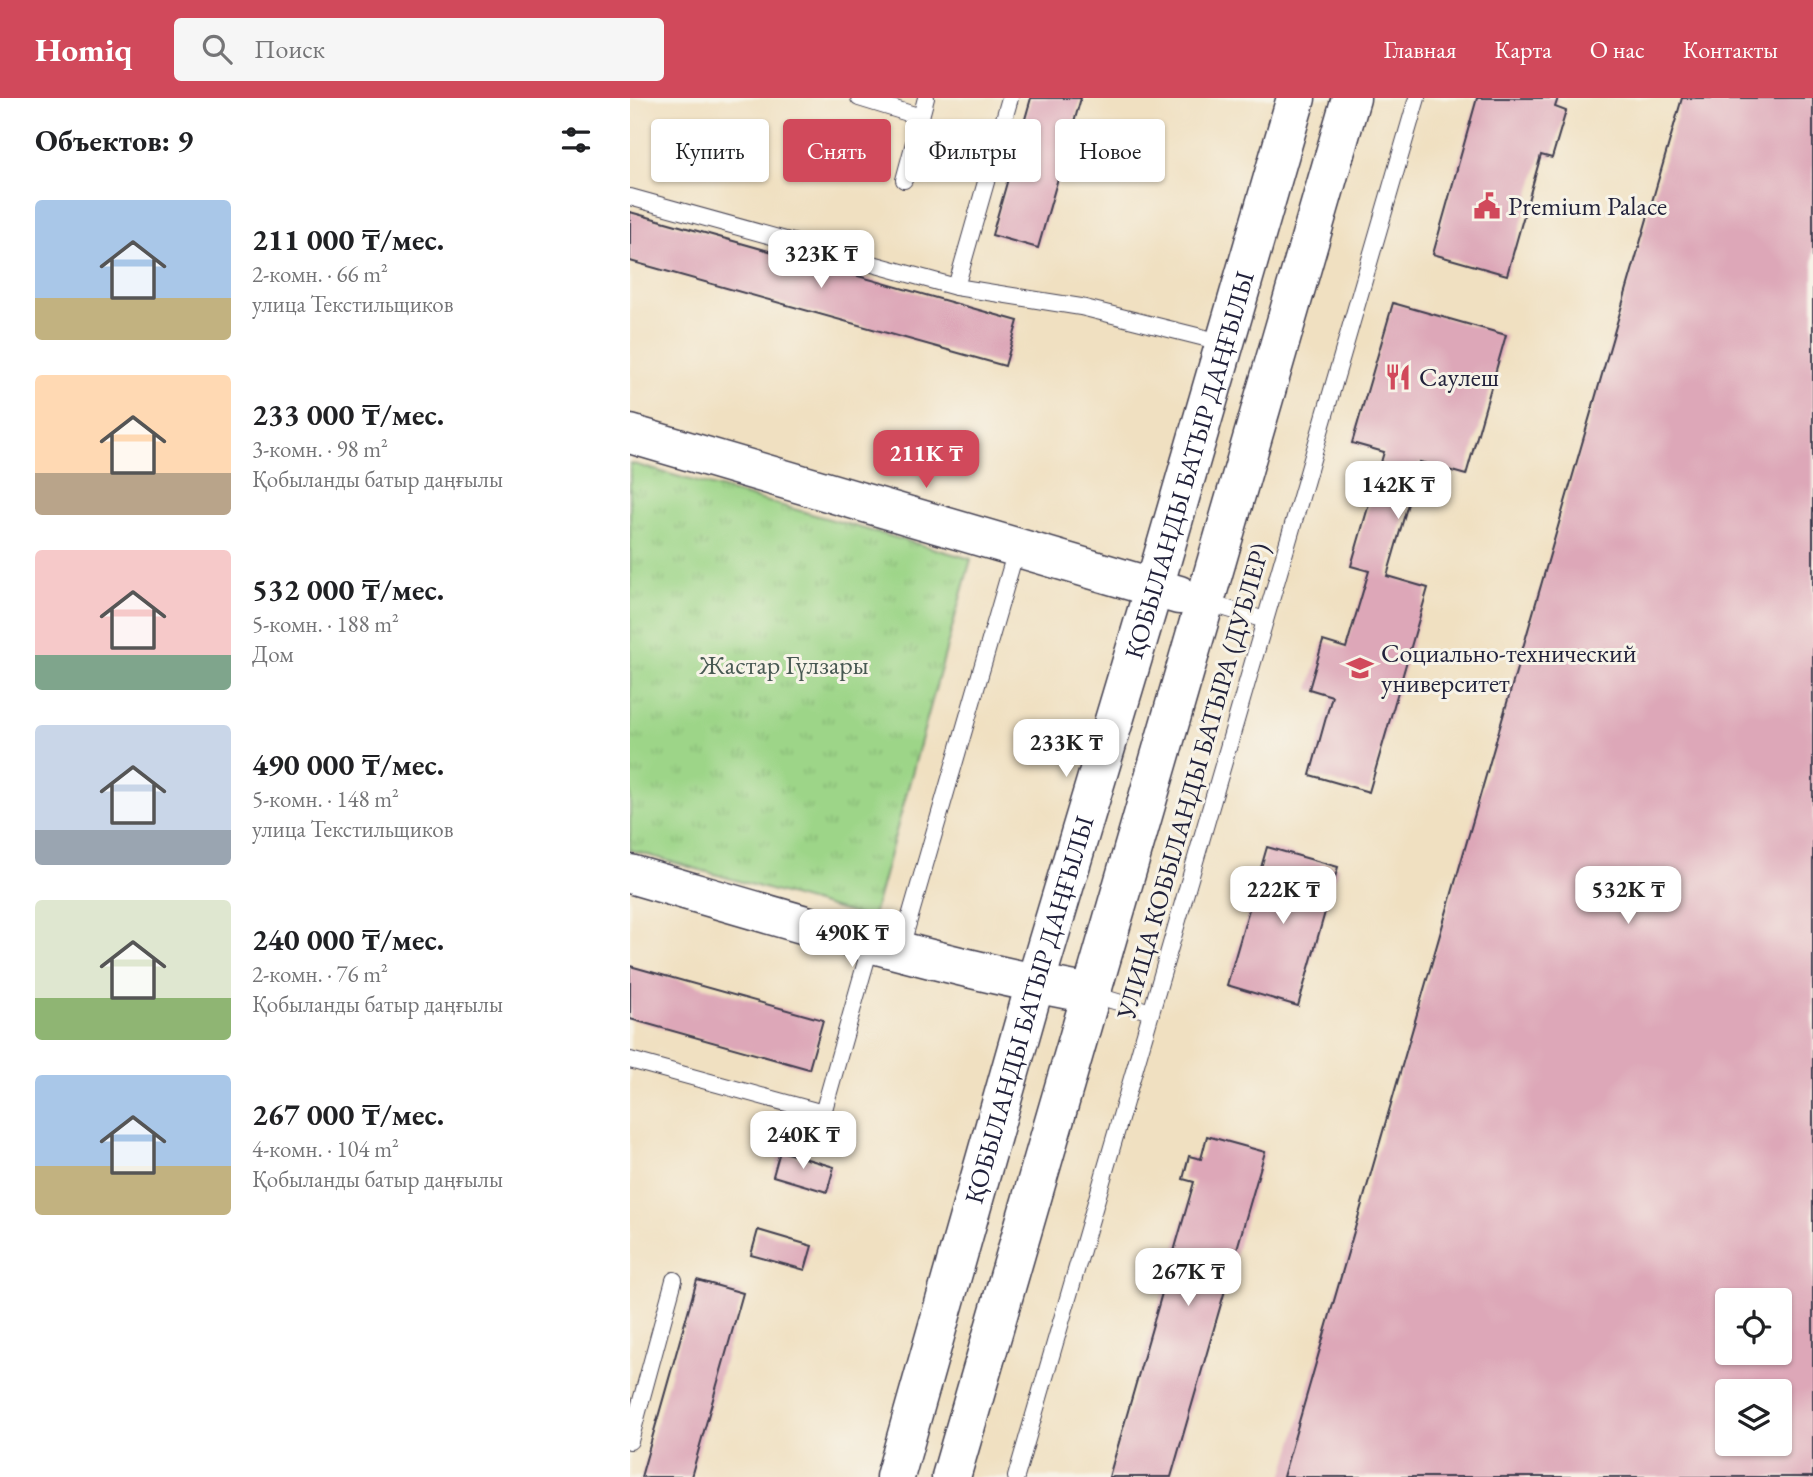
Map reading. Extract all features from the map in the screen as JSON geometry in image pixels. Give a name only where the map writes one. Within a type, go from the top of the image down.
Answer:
[{"type":"street","name":"ҚОБЫЛАНДЫ БАТЫР ДАҢҒЫЛЫ","points":[[895,1477],[1035,984],[1296,98]]},
{"type":"street","name":"ҚОБЫЛАНДЫ БАТЫР ДАҢҒЫЛЫ","points":[[951,1477],[1351,98]]},
{"type":"street","points":[[630,434],[1205,602]]},
{"type":"street","points":[[630,874],[886,947],[1035,984],[1091,994]]},
{"type":"lane","points":[[859,98],[921,117]]},
{"type":"lane","points":[[904,180],[926,98]]},
{"type":"lane","points":[[956,288],[1010,98]]},
{"type":"lane","name":"УЛИЦА КОБЫЛАНДЫ БАТЫРА (ДУБЛЕР)","points":[[1016,1477],[1417,98]]},
{"type":"lane","points":[[630,197],[956,288],[1081,307],[1226,343]]},
{"type":"lane","points":[[630,1060],[822,1113],[886,947],[1017,547]]},
{"type":"lane","points":[[1205,602],[1265,620]]},
{"type":"lane","points":[[1091,994],[1151,1012]]},
{"type":"lane","points":[[630,1441],[674,1280]]},
{"type":"green space","name":"Жастар Гүлзары","points":[[630,463],[971,559],[872,919],[630,850]]},
{"type":"building","points":[[1031,98],[1081,98],[1075,119],[1055,119],[1057,182],[1038,248],[992,235],[1007,182],[1041,182],[1041,119],[1025,119]]},
{"type":"building","name":"Premium Palace","points":[[1477,98],[1558,98],[1555,107],[1566,111],[1552,158],[1541,155],[1507,275],[1433,254]]},
{"type":"building","points":[[1682,98],[1813,98],[1813,1477],[1283,1477]]},
{"type":"building","points":[[630,212],[1018,321],[1005,366],[630,261]]},
{"type":"building","points":[[1393,303],[1506,335],[1466,475],[1420,462],[1387,576],[1428,588],[1369,792],[1310,775],[1332,696],[1309,689],[1323,641],[1346,648],[1369,571],[1351,566],[1384,452],[1352,443]]},
{"type":"building","points":[[1267,847],[1338,867],[1298,1006],[1227,985]]},
{"type":"building","points":[[630,966],[823,1020],[809,1069],[630,1019]]},
{"type":"building","points":[[1207,1136],[1265,1152],[1171,1477],[1109,1477],[1194,1182],[1183,1179],[1189,1156],[1201,1159]]},
{"type":"building","points":[[780,1151],[834,1167],[827,1192],[773,1176]]},
{"type":"building","points":[[758,1230],[812,1246],[805,1270],[751,1255]]},
{"type":"building","points":[[697,1280],[743,1293],[691,1477],[641,1477]]},
{"type":"place","name":"Premium Palace","points":[[1487,206]]},
{"type":"place","name":"Саулеш","points":[[1398,377]]},
{"type":"place","name":"Социально-технический университет","points":[[1360,668]]}]
